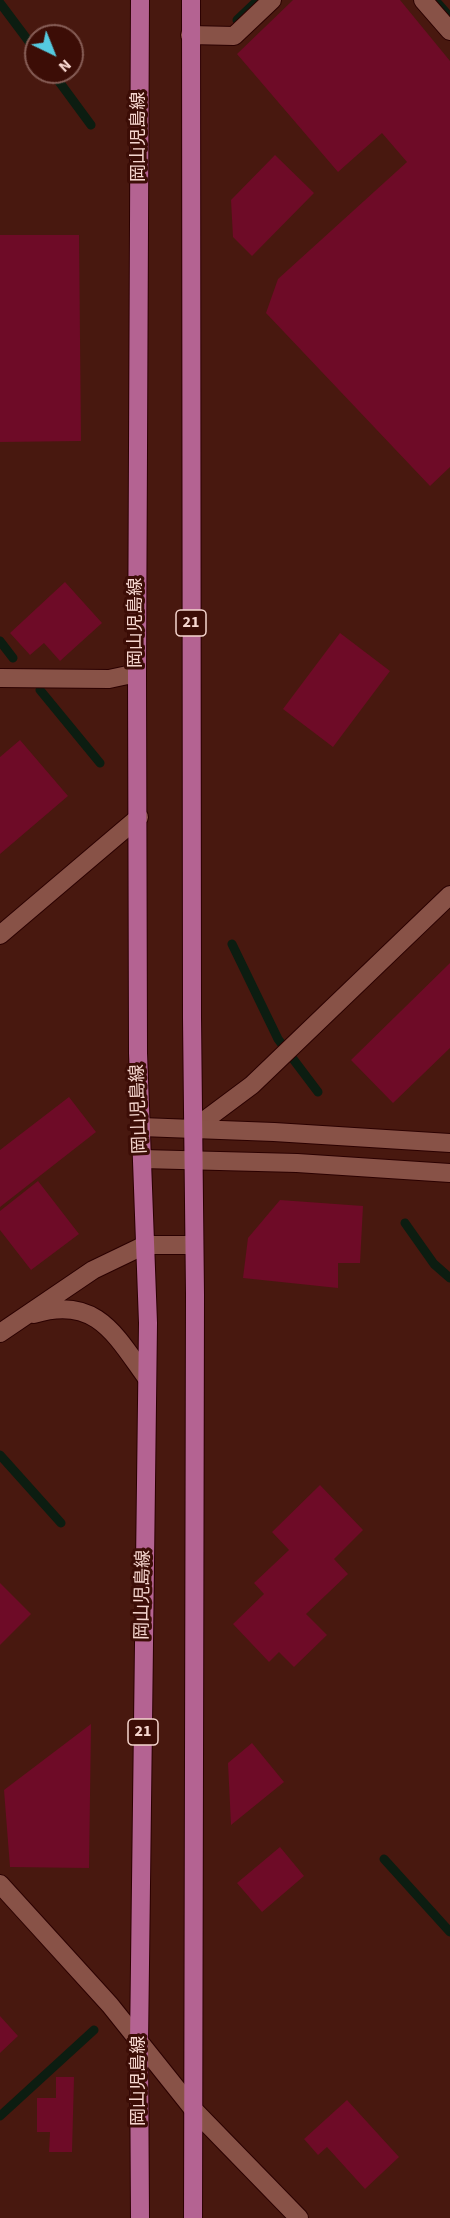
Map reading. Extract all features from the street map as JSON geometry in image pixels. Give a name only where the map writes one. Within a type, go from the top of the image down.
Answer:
[{"type":"main road","name":"岡山児島線","points":[[140,0],[138,1053],[148,1323],[139,2044],[140,2218]]},
{"type":"main road","name":"21","points":[[190,0],[194,1161],[193,2218]]},
{"type":"street","points":[[190,35],[234,36],[272,0]]},
{"type":"street","points":[[423,0],[450,31]]},
{"type":"street","points":[[0,678],[109,679],[137,673]]},
{"type":"street","points":[[0,935],[139,817]]},
{"type":"street","points":[[193,1129],[252,1085],[450,895]]},
{"type":"street","points":[[141,1127],[292,1133],[450,1143]]},
{"type":"street","points":[[142,1159],[297,1163],[450,1173]]},
{"type":"street","points":[[0,1333],[93,1270],[145,1245],[194,1245]]},
{"type":"street","points":[[21,1318],[43,1311],[71,1308],[87,1313],[110,1328],[146,1377]]},
{"type":"street","points":[[0,1884],[111,2005],[139,2044],[193,2109],[298,2218]]},
{"type":"building","points":[[293,0],[400,0],[450,61],[450,467],[430,486],[266,313],[278,279],[407,162],[382,133],[338,172],[237,54]]},
{"type":"building","points":[[275,155],[314,193],[252,256],[233,237],[231,200]]},
{"type":"building","points":[[0,235],[79,235],[81,441],[0,442]]},
{"type":"building","points":[[65,582],[102,623],[60,661],[44,643],[30,655],[10,633]]},
{"type":"building","points":[[340,633],[390,671],[333,747],[283,709]]},
{"type":"building","points":[[20,740],[68,796],[0,854],[0,757]]},
{"type":"building","points":[[450,963],[450,1048],[393,1103],[351,1060]]},
{"type":"building","points":[[69,1097],[96,1132],[0,1207],[0,1150]]},
{"type":"building","points":[[38,1181],[79,1234],[31,1270],[0,1230],[0,1211]]},
{"type":"building","points":[[280,1200],[363,1206],[360,1263],[338,1263],[338,1288],[243,1278],[248,1238]]},
{"type":"building","points":[[320,1485],[363,1530],[334,1559],[348,1574],[306,1614],[327,1635],[294,1667],[279,1652],[269,1662],[233,1624],[264,1594],[254,1583],[289,1550],[272,1532]]},
{"type":"building","points":[[0,1583],[31,1614],[0,1645]]},
{"type":"building","points":[[91,1724],[89,1868],[10,1867],[4,1790]]},
{"type":"building","points":[[252,1743],[284,1782],[231,1825],[228,1763]]},
{"type":"building","points":[[280,1847],[304,1876],[262,1912],[237,1883]]},
{"type":"building","points":[[0,2016],[18,2036],[0,2053]]},
{"type":"building","points":[[56,2077],[74,2077],[72,2152],[49,2152],[50,2132],[37,2132],[37,2098],[56,2098]]},
{"type":"building","points":[[347,2100],[399,2157],[365,2189],[327,2147],[318,2155],[304,2139]]},
{"type":"waterway","points":[[237,20],[258,0]]},
{"type":"waterway","points":[[435,0],[450,17]]},
{"type":"waterway","points":[[0,3],[24,35]]},
{"type":"waterway","points":[[61,84],[91,125]]},
{"type":"waterway","points":[[0,641],[13,658]]},
{"type":"waterway","points":[[40,690],[100,763]]},
{"type":"waterway","points":[[232,944],[278,1039],[318,1092]]},
{"type":"waterway","points":[[405,1223],[434,1264],[450,1278]]},
{"type":"waterway","points":[[0,1455],[61,1523]]},
{"type":"waterway","points":[[384,1859],[450,1932]]},
{"type":"waterway","points":[[0,2116],[94,2030]]}]
